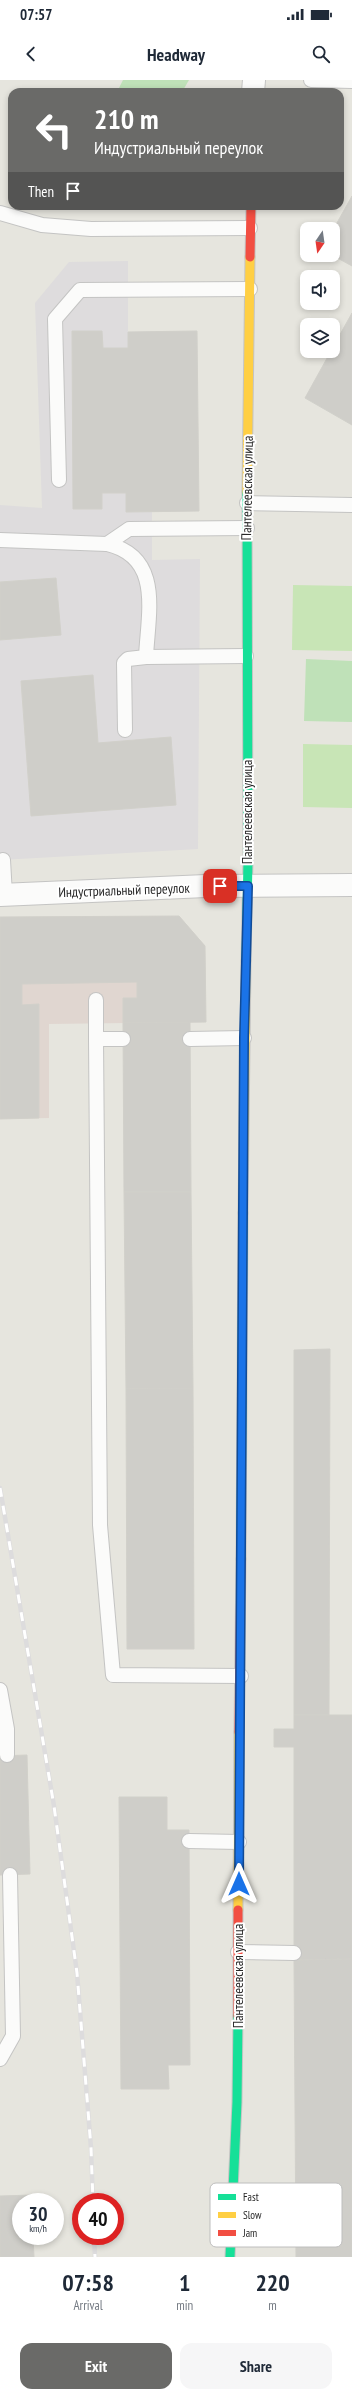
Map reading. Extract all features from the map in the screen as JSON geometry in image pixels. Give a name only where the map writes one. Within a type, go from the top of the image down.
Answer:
[{"type":"street","name":"Пантелеевская улица","points":[[233,2183],[237,2102],[244,1038],[248,886],[246,503],[251,210]]},
{"type":"street","name":"Индустриальный переулок","points":[[3,895],[248,886],[352,885]]},
{"type":"street","name":"Пантелеевская улица","points":[[230,2247],[230,2257]]},
{"type":"lane","points":[[311,80],[352,81]]},
{"type":"lane","points":[[0,213],[42,225],[91,229],[250,228]]},
{"type":"lane","points":[[58,480],[55,319],[80,290],[250,289]]},
{"type":"lane","points":[[246,503],[352,505]]},
{"type":"lane","points":[[107,544],[129,529],[246,528]]},
{"type":"lane","points":[[0,540],[107,544],[120,547],[132,555],[142,566],[148,579],[149,593],[146,657]]},
{"type":"lane","points":[[125,730],[124,663],[128,658],[246,656]]},
{"type":"lane","points":[[3,860],[3,895]]},
{"type":"lane","points":[[96,1000],[100,1525],[114,1675],[241,1676]]},
{"type":"lane","points":[[190,1039],[244,1038]]},
{"type":"lane","points":[[96,1039],[123,1039]]},
{"type":"lane","points":[[0,1690],[7,1729],[7,1755]]},
{"type":"lane","points":[[189,1841],[239,1842]]},
{"type":"lane","points":[[0,2059],[13,2036],[10,1875]]},
{"type":"lane","points":[[238,1952],[294,1953]]},
{"type":"shaded area","points":[[128,261],[128,332],[197,331],[199,511],[152,512],[152,560],[200,559],[198,849],[0,860],[0,505],[42,508],[35,303],[69,262]]},
{"type":"shaded area","points":[[179,916],[205,946],[206,1022],[49,1024],[49,1118],[0,1119],[0,917]]},
{"type":"green space","points":[[123,80],[189,80],[184,88],[119,88]]},
{"type":"green space","points":[[293,585],[352,586],[352,651],[292,650]]},
{"type":"green space","points":[[306,659],[352,661],[352,722],[304,721]]},
{"type":"green space","points":[[303,744],[352,745],[352,808],[303,807]]},
{"type":"building","points":[[352,196],[352,266],[340,259],[340,222],[337,222]]},
{"type":"building","points":[[352,313],[352,425],[305,398],[327,358],[340,358],[340,334]]},
{"type":"building","points":[[72,331],[102,331],[103,348],[128,348],[128,332],[197,331],[199,511],[126,512],[126,493],[102,493],[102,509],[73,509]]},
{"type":"building","points":[[56,578],[61,635],[0,640],[0,582]]},
{"type":"building","points":[[93,675],[98,743],[171,737],[176,805],[31,816],[21,681]]},
{"type":"building","points":[[179,916],[205,946],[206,1022],[123,1023],[123,998],[137,998],[137,982],[22,984],[22,1005],[39,1004],[39,1118],[0,1119],[0,917]]},
{"type":"building","points":[[190,1022],[191,1192],[124,1192],[123,1023]]},
{"type":"building","points":[[124,1192],[191,1192],[193,1388],[126,1389]]},
{"type":"building","points":[[330,1349],[329,1715],[294,1715],[294,1350]]},
{"type":"building","points":[[193,1388],[194,1649],[127,1649],[126,1389]]},
{"type":"building","points":[[294,1715],[352,1715],[352,1959],[294,1960],[294,1747],[274,1747],[274,1729],[294,1729]]},
{"type":"building","points":[[27,1755],[30,1874],[0,1875],[0,1756]]},
{"type":"building","points":[[119,1797],[167,1797],[167,1830],[189,1830],[190,2065],[168,2065],[169,2089],[121,2089]]},
{"type":"building","points":[[352,1959],[352,2257],[296,2257],[296,2247],[342,2247],[342,2183],[296,2183],[294,1960]]},
{"type":"building","points":[[0,2196],[12,2196],[12,2245],[33,2245],[34,2257],[0,2257]]},
{"type":"railway","points":[[0,1488],[54,1806],[77,1973],[91,2148],[93,2193]]},
{"type":"railway","points":[[94,2245],[95,2257]]},
{"type":"traffic: fast","points":[[246,961],[248,860],[247,492]]},
{"type":"traffic: fast","points":[[241,1559],[243,1213]]},
{"type":"traffic: fast","points":[[233,2183],[237,2102],[238,2016]]},
{"type":"traffic: fast","points":[[230,2247],[230,2257]]},
{"type":"traffic: slow","points":[[247,492],[250,257]]},
{"type":"traffic: slow","points":[[243,1213],[246,961]]},
{"type":"traffic: slow","points":[[238,1910],[239,1732]]},
{"type":"traffic: jam","points":[[250,257],[251,210]]},
{"type":"traffic: jam","points":[[239,1732],[241,1559]]},
{"type":"traffic: jam","points":[[238,1910],[238,2016]]},
{"type":"route","points":[[220,886],[248,886],[246,916],[244,1038],[239,1884]]}]
